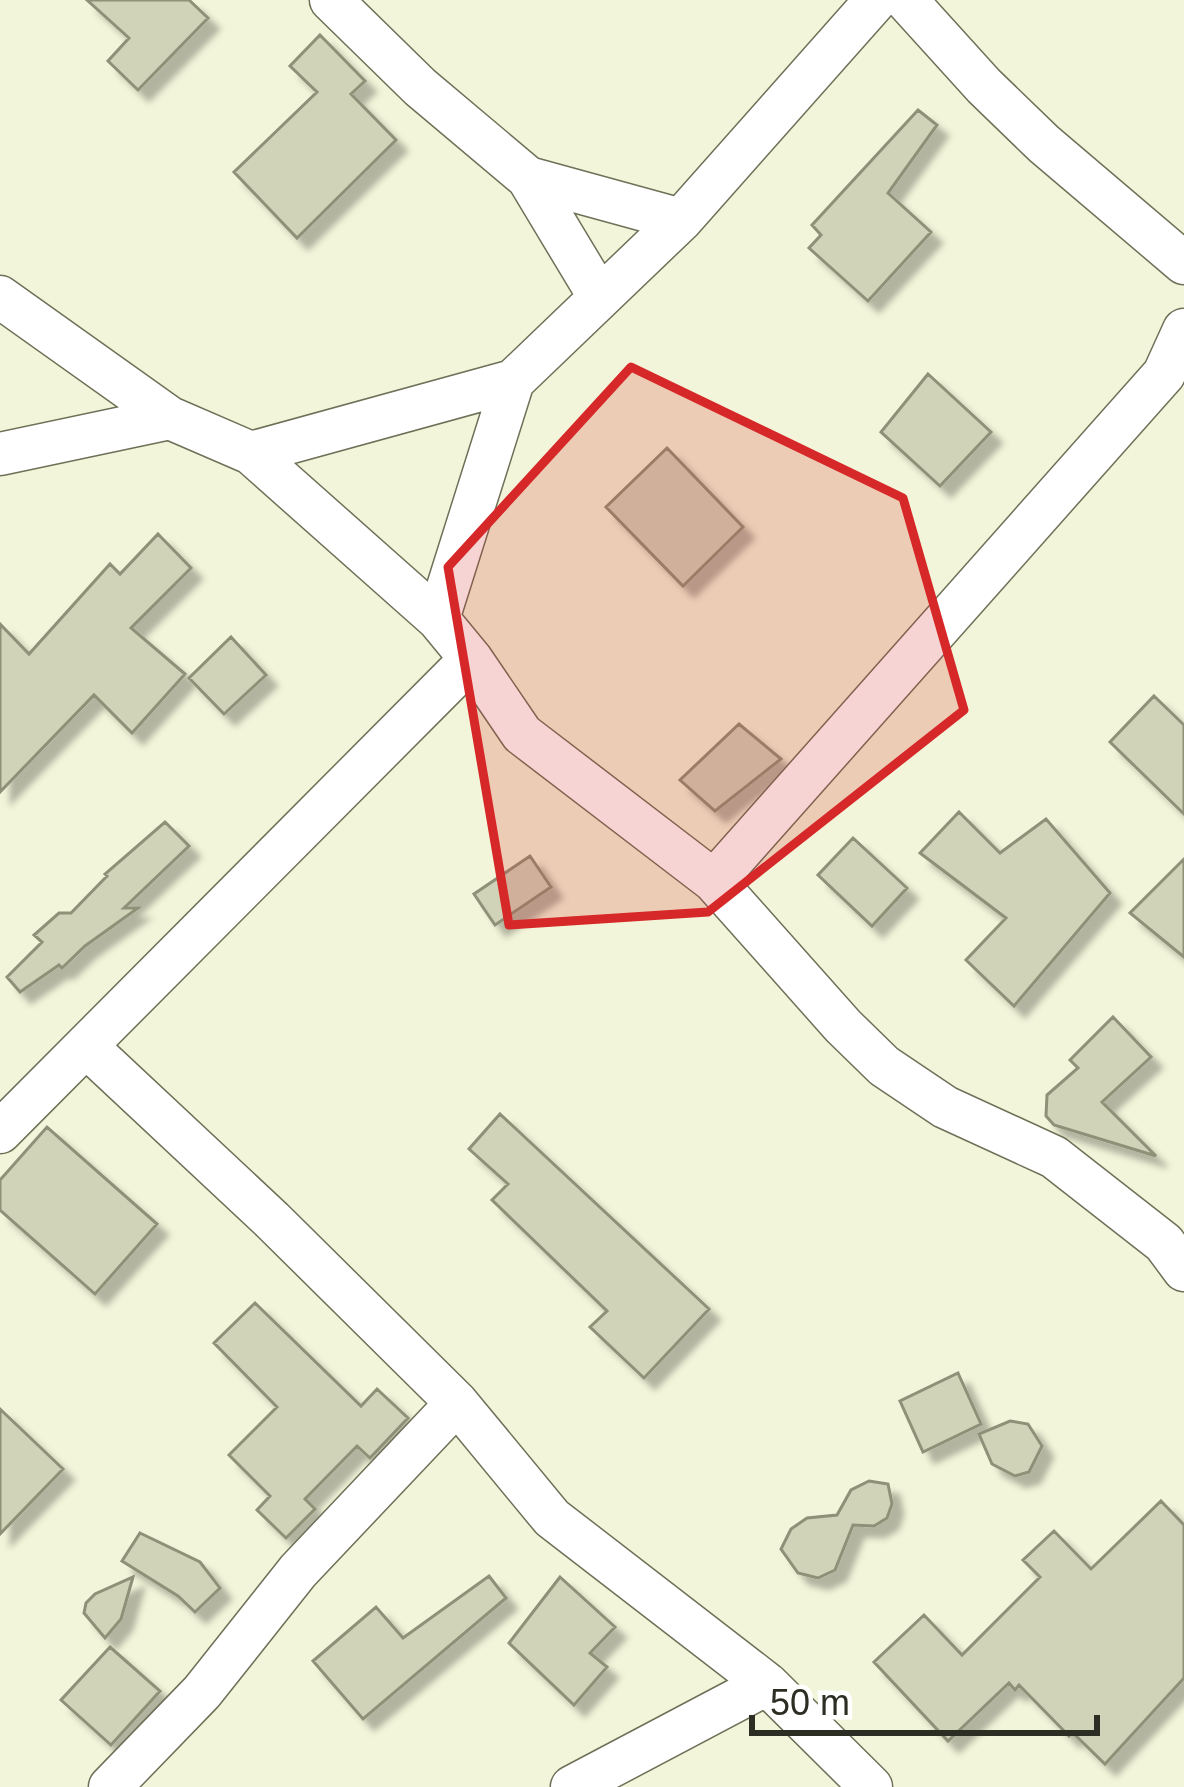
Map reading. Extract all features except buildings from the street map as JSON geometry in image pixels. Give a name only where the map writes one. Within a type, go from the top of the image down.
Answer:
[{"type":"street","points":[[331,0],[420,87],[528,178],[599,296]]},
{"type":"street","points":[[438,620],[513,381],[681,220],[876,0]]},
{"type":"street","points":[[906,0],[1044,144],[1184,263]]},
{"type":"street","points":[[528,178],[681,220]]},
{"type":"street","points":[[1,301],[170,418],[251,453],[438,620],[522,734],[714,881],[843,1027],[884,1066],[945,1107],[1054,1157],[1177,1245]]},
{"type":"street","points":[[714,881],[1174,372],[1184,330]]},
{"type":"street","points":[[251,453],[513,381]]},
{"type":"street","points":[[0,454],[170,418]]},
{"type":"street","points":[[0,1132],[471,659]]},
{"type":"street","points":[[86,1046],[457,1403],[551,1518],[767,1684],[871,1787]]},
{"type":"street","points":[[110,1787],[202,1692],[298,1570],[457,1403]]},
{"type":"street","points":[[572,1787],[767,1684]]},
{"type":"highlighted area","points":[[631,367],[903,498],[964,710],[708,912],[509,925],[448,567]]}]
